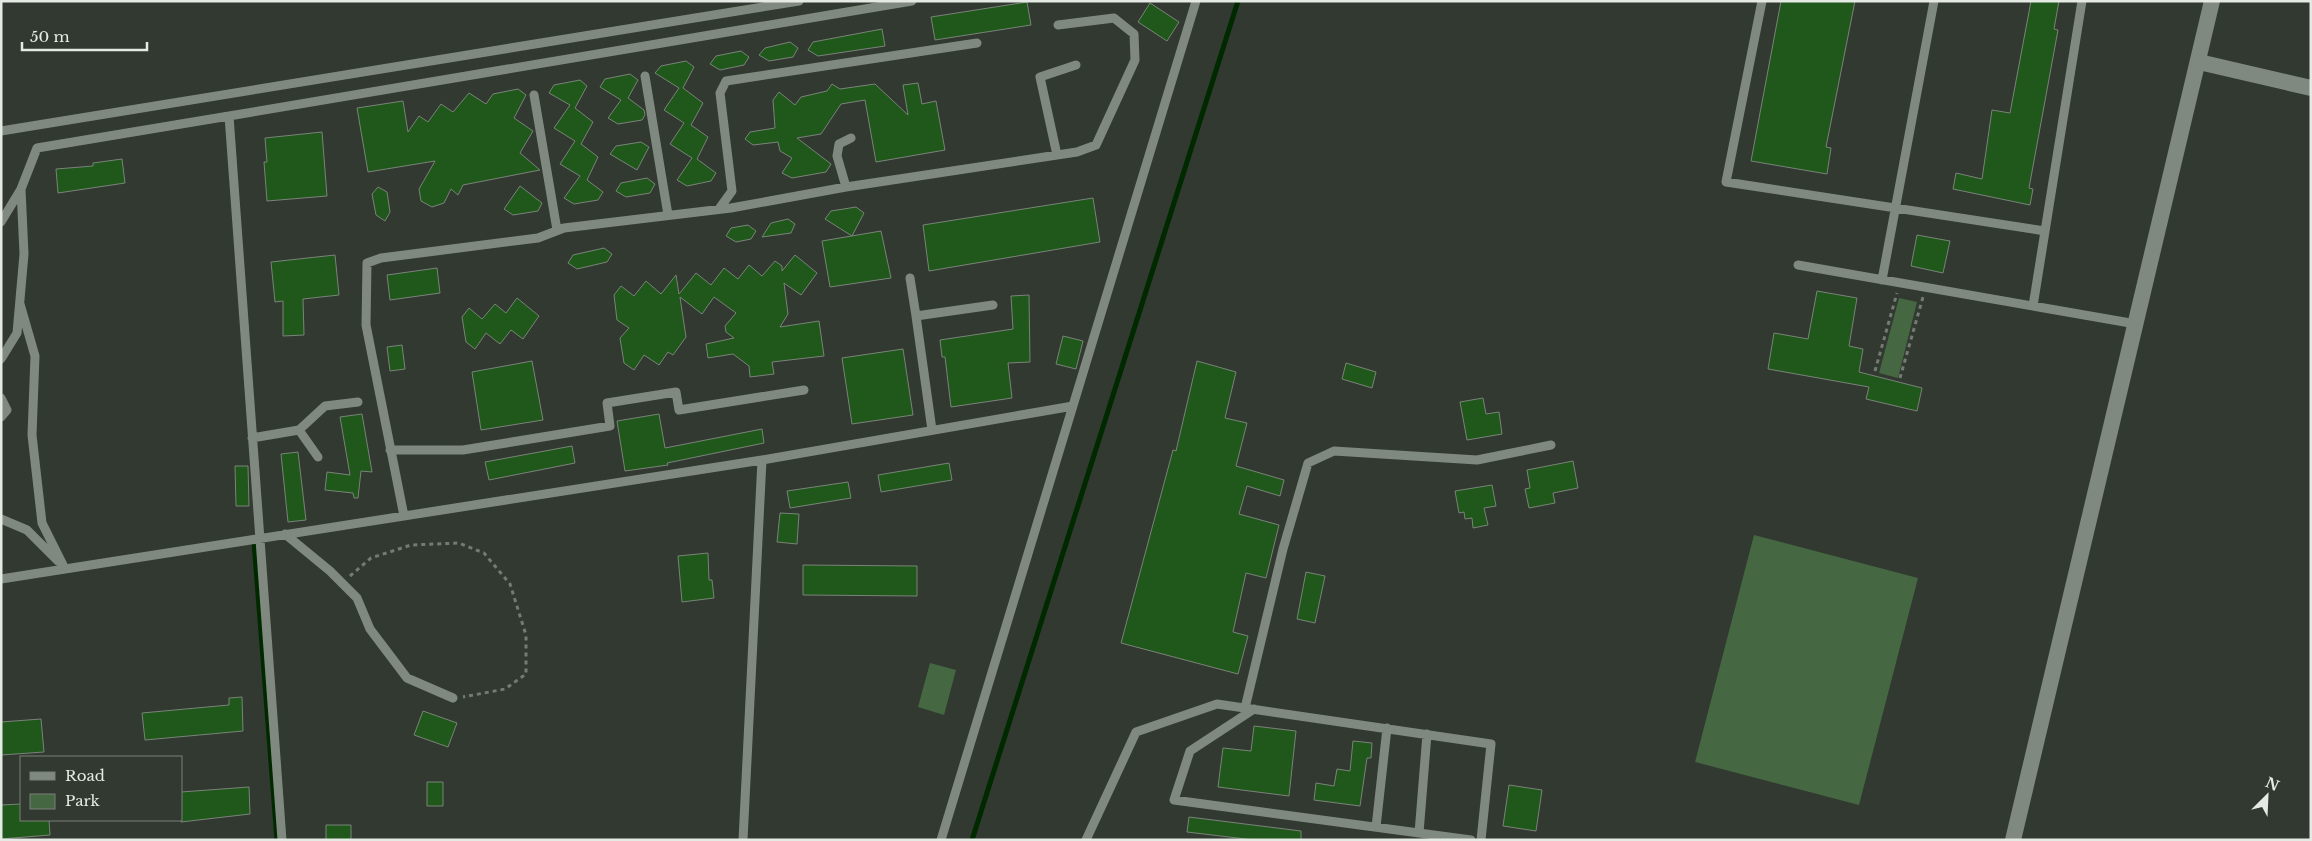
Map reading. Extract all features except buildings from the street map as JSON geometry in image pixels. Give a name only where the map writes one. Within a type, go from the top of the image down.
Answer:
[{"type":"street","points":[[2013,840],[2212,1]]},
{"type":"street","points":[[2199,62],[2311,88]]},
{"type":"lane","points":[[1,131],[798,1]]},
{"type":"lane","points":[[1,222],[22,188],[38,148],[912,1]]},
{"type":"lane","points":[[941,840],[1196,1]]},
{"type":"lane","points":[[1762,1],[1726,182],[2045,231]]},
{"type":"lane","points":[[1882,280],[1934,1]]},
{"type":"lane","points":[[2033,306],[2082,1]]},
{"type":"lane","points":[[404,516],[366,325],[368,263],[381,258],[538,238],[557,230],[719,209],[846,187],[1076,152],[1096,145],[1135,60],[1134,34],[1114,18],[1058,25]]},
{"type":"lane","points":[[719,209],[732,191],[720,93],[726,81],[977,43]]},
{"type":"lane","points":[[1057,154],[1040,77],[1076,65]]},
{"type":"lane","points":[[645,76],[668,215]]},
{"type":"lane","points":[[534,95],[557,230]]},
{"type":"lane","points":[[228,116],[282,840]]},
{"type":"lane","points":[[846,187],[837,156],[838,144],[851,138]]},
{"type":"lane","points":[[1,359],[17,333],[24,254],[22,188]]},
{"type":"lane","points":[[1798,266],[2136,324]]},
{"type":"lane","points":[[910,278],[932,430]]},
{"type":"lane","points":[[20,304],[34,356],[32,434],[42,523],[65,568]]},
{"type":"lane","points":[[916,316],[993,305]]},
{"type":"lane","points":[[390,450],[462,450],[610,426],[607,403],[676,392],[679,410],[804,390]]},
{"type":"lane","points":[[1,398],[7,410],[1,417]]},
{"type":"lane","points":[[252,438],[299,430],[325,406],[358,402]]},
{"type":"lane","points":[[1,579],[762,460],[1073,406]]},
{"type":"lane","points":[[299,430],[318,457]]},
{"type":"lane","points":[[1471,840],[1174,800],[1190,751],[1250,709],[1283,549],[1308,464],[1334,451],[1477,460],[1551,444]]},
{"type":"lane","points":[[743,840],[762,460]]},
{"type":"lane","points":[[1,519],[27,530],[65,568]]},
{"type":"lane","points":[[285,534],[357,598],[370,629],[406,678],[453,698]]},
{"type":"lane","points":[[1086,840],[1136,732],[1218,704],[1491,744],[1481,840]]},
{"type":"lane","points":[[1376,827],[1387,728]]},
{"type":"lane","points":[[1419,833],[1426,734]]},
{"type":"path","points":[[1875,371],[1900,283]]},
{"type":"path","points":[[1900,378],[1925,287]]},
{"type":"path","points":[[342,583],[370,558],[411,545],[459,543],[484,553],[510,584],[526,635],[526,674],[505,689],[453,698]]},
{"type":"green space","points":[[1899,298],[1917,302],[1898,378],[1879,373]]},
{"type":"green space","points":[[1754,535],[1918,578],[1859,805],[1695,762]]},
{"type":"green space","points":[[930,663],[956,670],[944,715],[918,707]]},
{"type":"waterway","points":[[972,840],[1238,1]]},
{"type":"waterway","points":[[254,542],[277,840]]}]
